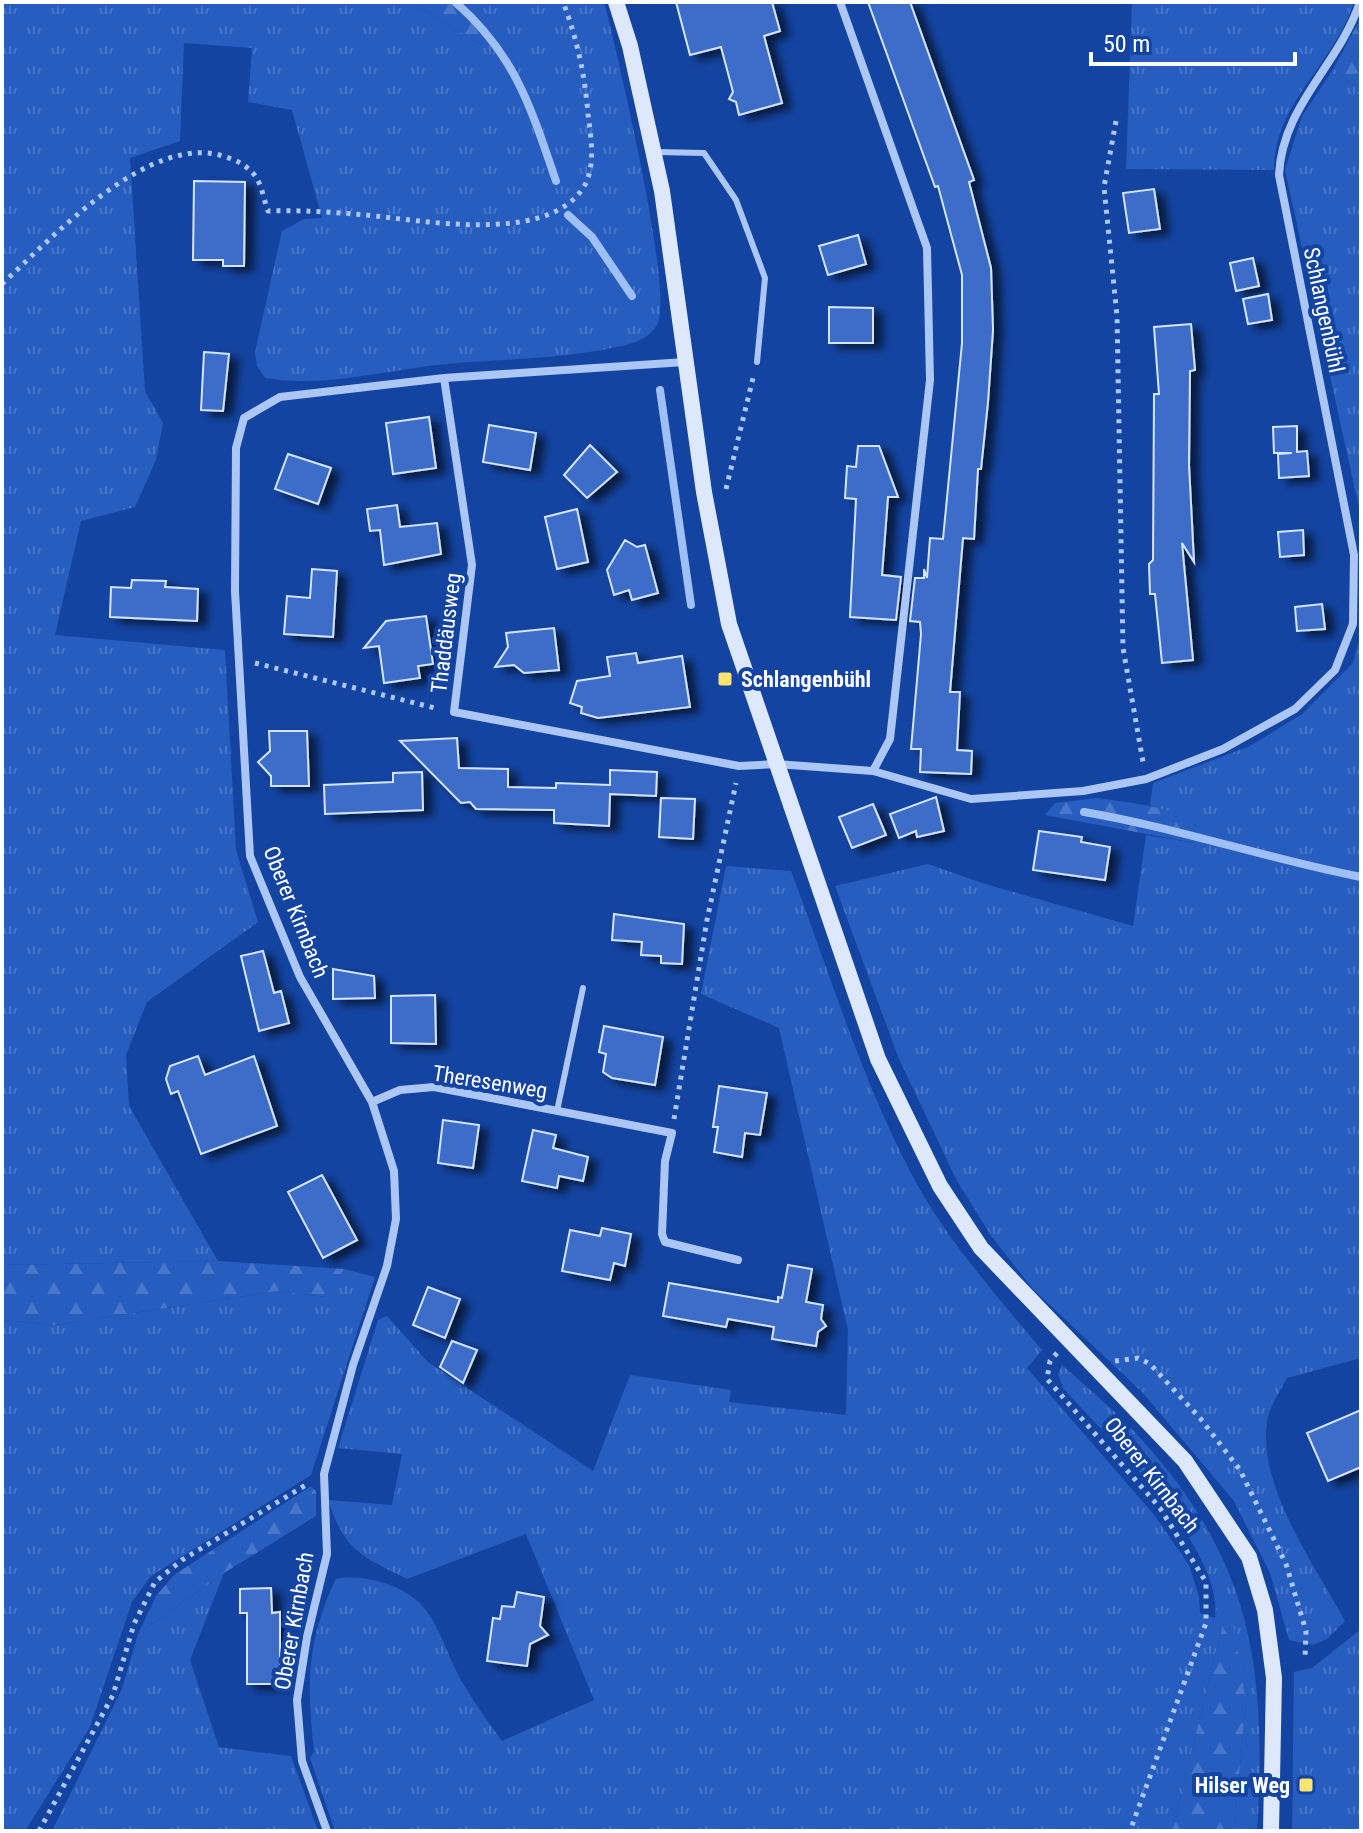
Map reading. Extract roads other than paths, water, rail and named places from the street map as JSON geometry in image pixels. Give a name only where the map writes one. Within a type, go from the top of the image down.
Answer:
[{"type":"main road","points":[[616,2],[630,46],[653,151],[704,492],[729,624],[878,1059],[940,1186],[981,1248],[1185,1461],[1249,1557],[1265,1610],[1274,1678],[1271,1831]]},
{"type":"street","points":[[840,2],[927,248],[930,380],[890,739],[873,771]]},
{"type":"street","name":"Schlangenbühl","points":[[776,764],[873,771],[971,799],[1083,791],[1146,779],[1223,749],[1295,709],[1335,670],[1353,624],[1354,555],[1337,455],[1311,347],[1279,175],[1280,149],[1294,112],[1352,25],[1360,2]]},
{"type":"street","name":"Oberer Kirnbach","points":[[327,1831],[302,1761],[297,1700],[307,1637],[327,1554],[324,1474],[353,1365],[387,1266],[396,1219],[394,1171],[372,1102],[300,977],[250,856],[238,659],[236,448],[244,418],[280,397],[444,378],[685,362]]},
{"type":"street","name":"Thaddäusweg","points":[[444,378],[472,565],[454,712],[739,766],[776,764]]},
{"type":"street","name":"Theresenweg","points":[[372,1102],[400,1090],[434,1087],[672,1133],[665,1161],[662,1234],[665,1242],[738,1260]]},
{"type":"lane","points":[[653,151],[704,153],[736,200],[765,278],[757,362]]},
{"type":"lane","name":"Theresenweg","points":[[557,1111],[583,988]]},
{"type":"waterway","points":[[455,2],[476,22],[507,62],[529,106],[556,181]]},
{"type":"waterway","points":[[568,215],[592,237],[632,296]]},
{"type":"waterway","points":[[660,390],[691,605]]},
{"type":"waterway","points":[[1084,812],[1361,877]]},
{"type":"place","name":"Schlangenbühl","points":[[725,679]]},
{"type":"place","name":"Hilser Weg","points":[[1306,1785]]}]
